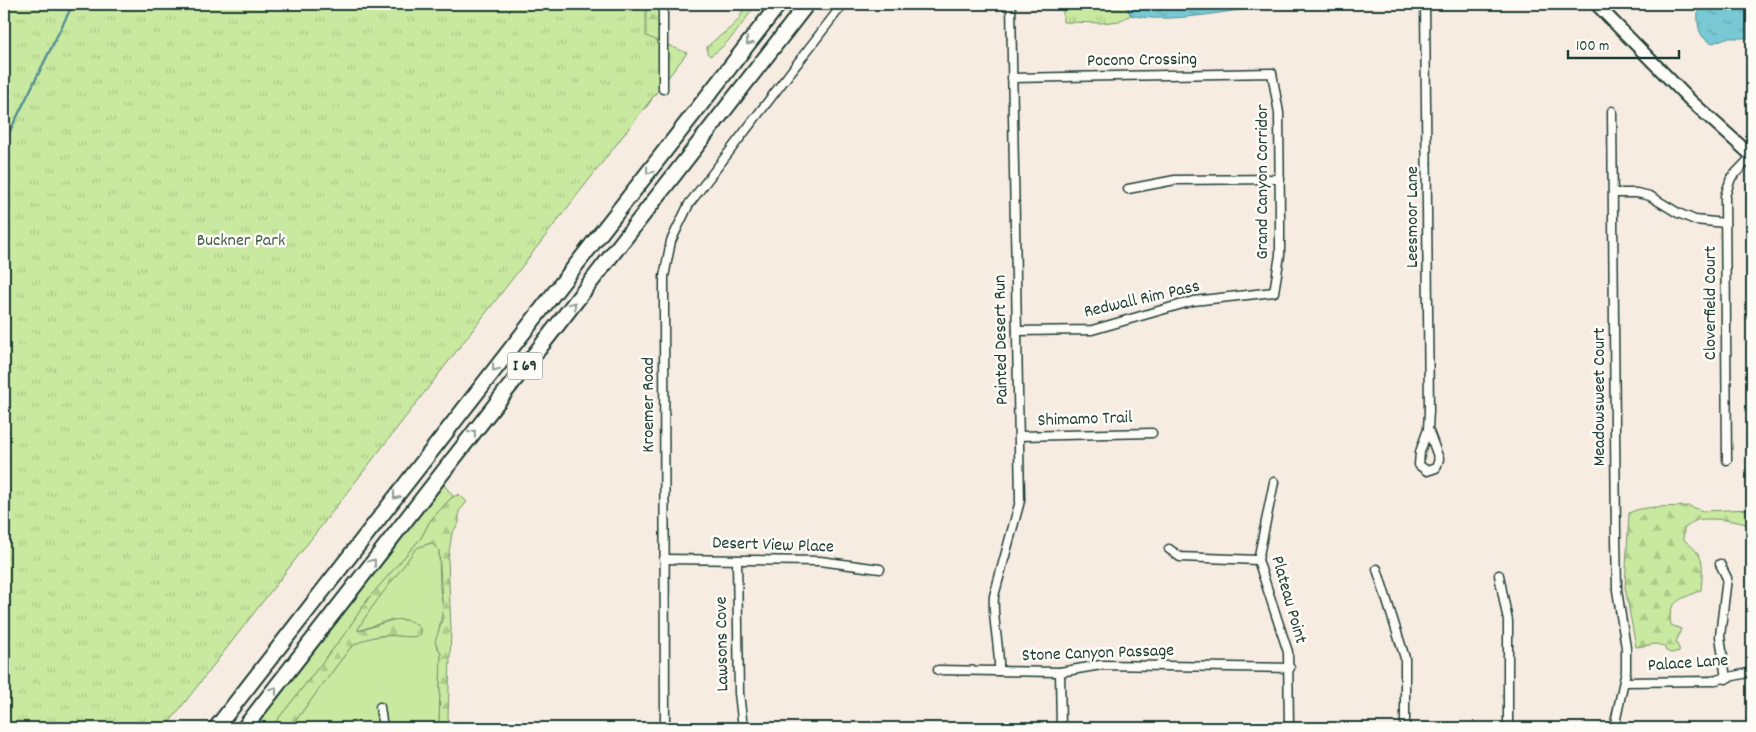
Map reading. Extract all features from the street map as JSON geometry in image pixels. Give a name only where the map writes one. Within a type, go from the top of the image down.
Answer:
[{"type":"highway","name":"I 69","points":[[216,728],[778,4]]},
{"type":"highway","name":"I 69","points":[[244,728],[807,4]]},
{"type":"main road","points":[[1596,4],[1691,101],[1752,156]]},
{"type":"street","points":[[662,4],[663,89]]},
{"type":"street","name":"Kroemer Road","points":[[665,728],[664,303],[666,261],[674,232],[689,204],[843,4]]},
{"type":"street","name":"Painted Desert Run","points":[[999,671],[1000,648],[994,602],[1020,501],[1011,4]]},
{"type":"street","name":"Leesmoor Lane","points":[[1425,4],[1428,429],[1419,465],[1427,471],[1436,468],[1439,459],[1428,429]]},
{"type":"street","name":"Pocono Crossing","points":[[1012,78],[1272,73]]},
{"type":"street","name":"Grand Canyon Corridor","points":[[1272,73],[1278,102],[1280,179],[1280,244],[1274,292]]},
{"type":"street","name":"Meadowsweet Court","points":[[1612,111],[1617,590],[1626,648],[1625,682],[1614,728]]},
{"type":"street","name":"Cloverfield Court","points":[[1727,460],[1725,223],[1727,187],[1731,178],[1752,156]]},
{"type":"street","points":[[1128,189],[1175,180],[1280,179]]},
{"type":"street","points":[[1614,194],[1637,193],[1650,196],[1678,213],[1695,220],[1725,223]]},
{"type":"street","name":"Redwall Rim Pass","points":[[1017,331],[1097,329],[1193,301],[1274,292]]},
{"type":"street","name":"Shimamo Trail","points":[[1019,436],[1152,432]]},
{"type":"street","name":"Plateau Point","points":[[1274,482],[1258,560],[1288,652],[1290,668],[1289,728]]},
{"type":"street","points":[[1169,549],[1180,557],[1258,560]]},
{"type":"street","name":"Desert View Place","points":[[664,559],[820,561],[880,569]]},
{"type":"street","name":"Lawsons Cove","points":[[738,560],[739,693],[743,728]]},
{"type":"street","points":[[1720,564],[1727,578],[1720,636],[1726,679]]},
{"type":"street","points":[[1377,569],[1405,658],[1406,728]]},
{"type":"street","points":[[1498,575],[1508,621],[1508,728]]},
{"type":"street","name":"Stone Canyon Passage","points":[[938,670],[1060,672],[1101,665],[1290,668]]},
{"type":"street","points":[[1060,672],[1061,728]]},
{"type":"street","name":"Palace Lane","points":[[1625,682],[1726,679],[1752,672]]},
{"type":"street","points":[[380,707],[383,728]]},
{"type":"green space","name":"Buckner Park","points":[[4,4],[646,4],[646,36],[687,53],[165,728],[4,728]]},
{"type":"green space","points":[[618,4],[659,4],[660,6],[658,77],[650,102],[642,111],[646,36]]},
{"type":"green space","points":[[743,4],[756,4],[730,39],[710,56],[707,53],[707,47],[736,22],[743,11]]},
{"type":"green space","points":[[1063,4],[1126,4],[1126,8],[1131,15],[1119,21],[1102,23],[1063,22]]},
{"type":"green space","points":[[444,485],[453,496],[430,521],[421,538],[368,599],[344,635],[271,728],[255,728]]},
{"type":"green space","points":[[459,494],[467,502],[459,511],[459,523],[452,533],[448,559],[451,629],[448,718],[451,728],[439,728],[441,653],[435,642],[443,617],[439,550],[431,543],[414,551],[358,629],[358,631],[390,621],[406,620],[420,628],[421,634],[411,637],[392,635],[370,638],[350,648],[290,728],[271,728],[344,635],[368,599],[421,538],[430,521],[451,498]]},
{"type":"green space","points":[[1689,506],[1703,511],[1752,509],[1752,526],[1725,520],[1703,519],[1695,521],[1684,529],[1683,539],[1699,556],[1702,573],[1701,590],[1678,601],[1671,610],[1671,625],[1681,629],[1676,642],[1680,651],[1671,653],[1666,651],[1664,646],[1656,644],[1636,647],[1625,587],[1629,513],[1635,510],[1650,508]]},
{"type":"green space","points":[[432,543],[439,550],[440,589],[443,608],[436,645],[441,653],[439,728],[290,728],[350,648],[373,637],[416,637],[392,619],[358,631],[358,629],[414,551]]},
{"type":"water","points":[[1126,4],[1278,4],[1267,8],[1157,18],[1131,15]]},
{"type":"water","points":[[1698,4],[1752,4],[1752,38],[1726,38],[1713,43],[1707,41],[1700,33]]},
{"type":"waterway","points":[[4,143],[73,4]]}]
